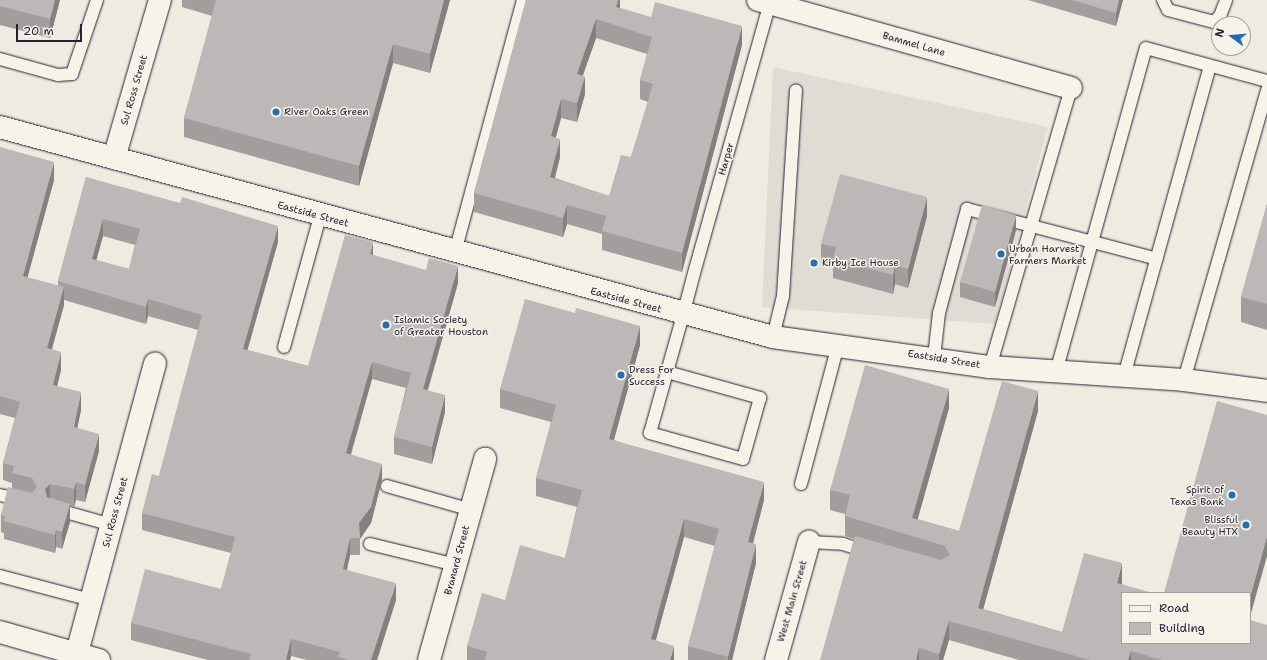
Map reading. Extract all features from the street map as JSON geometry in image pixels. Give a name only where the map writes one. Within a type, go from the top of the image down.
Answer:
[{"type":"street","name":"Sul Ross Street","points":[[114,158],[160,0]]},
{"type":"street","name":"Bammel Lane","points":[[764,2],[1071,88]]},
{"type":"street","name":"Eastside Street","points":[[0,127],[683,315],[773,337],[934,357],[990,367],[1184,380],[1267,391]]},
{"type":"street","name":"Sul Ross Street","points":[[76,657],[155,364]]},
{"type":"street","name":"Branard Street","points":[[429,660],[485,459]]},
{"type":"street","name":"West Main Street","points":[[776,660],[808,542]]},
{"type":"street","points":[[0,632],[76,657],[99,660]]},
{"type":"lane","points":[[0,59],[58,75],[72,74],[97,0]]},
{"type":"lane","points":[[455,252],[523,0]]},
{"type":"lane","points":[[1163,0],[1168,10],[1214,22],[1220,16],[1226,0]]},
{"type":"lane","name":"Harper","points":[[667,372],[760,398],[743,459],[650,434],[667,372],[683,315],[764,2]]},
{"type":"lane","points":[[1056,372],[1146,48],[1267,81]]},
{"type":"lane","points":[[1124,376],[1210,66]]},
{"type":"lane","points":[[990,367],[1071,88]]},
{"type":"lane","points":[[773,337],[783,296],[796,90]]},
{"type":"lane","points":[[1184,380],[1267,90]]},
{"type":"lane","points":[[934,357],[939,313],[967,209],[1156,259]]},
{"type":"lane","points":[[284,347],[320,216]]},
{"type":"lane","points":[[801,484],[838,345]]},
{"type":"lane","points":[[387,486],[471,510]]},
{"type":"lane","points":[[0,495],[30,503]]},
{"type":"lane","points":[[52,509],[112,525]]},
{"type":"lane","points":[[808,542],[843,544],[882,555]]},
{"type":"lane","points":[[370,544],[456,565]]},
{"type":"lane","points":[[0,576],[91,600]]},
{"type":"shaded area","points":[[773,67],[1048,127],[995,324],[762,307]]},
{"type":"building","points":[[0,0],[55,0],[50,19],[0,6]]},
{"type":"building","points":[[216,0],[444,0],[430,54],[393,44],[359,166],[184,118]]},
{"type":"building","points":[[526,0],[618,0],[616,7],[651,17],[655,2],[742,26],[682,253],[602,231],[606,216],[567,205],[563,218],[474,193]],"holes":[[[596,19],[652,37],[640,80],[653,84],[631,157],[621,155],[609,196],[550,177],[560,139],[551,136],[561,99],[577,103],[585,76],[577,74]]]},
{"type":"building","points":[[1072,0],[1119,0],[1116,13]]},
{"type":"building","points":[[0,147],[54,162],[23,276],[64,287],[47,348],[61,352],[53,385],[81,392],[74,427],[99,434],[85,485],[76,482],[74,489],[50,484],[45,489],[47,497],[70,504],[62,532],[56,530],[55,535],[4,521],[5,516],[1,515],[8,487],[32,493],[37,487],[32,478],[12,473],[14,466],[3,463],[20,402],[0,396]]},
{"type":"building","points":[[840,174],[927,197],[908,269],[895,265],[893,275],[833,259],[836,247],[821,244]]},
{"type":"building","points":[[86,177],[180,203],[182,197],[278,226],[243,349],[308,366],[345,235],[373,242],[370,254],[426,270],[429,258],[458,266],[423,389],[445,395],[432,447],[394,437],[411,373],[372,362],[346,453],[382,464],[371,507],[359,523],[360,538],[350,538],[343,569],[396,583],[371,660],[349,660],[338,657],[340,652],[291,639],[286,660],[249,660],[251,654],[131,623],[145,569],[221,589],[235,537],[142,513],[152,474],[159,476],[202,315],[148,299],[146,307],[58,281]],"holes":[[[103,219],[140,229],[129,269],[92,259]]]},
{"type":"building","points":[[1267,204],[1267,304],[1241,297]]},
{"type":"building","points":[[982,205],[1016,215],[995,292],[960,282]]},
{"type":"building","points":[[525,299],[575,313],[576,308],[640,326],[609,439],[764,482],[748,542],[756,544],[728,657],[688,646],[719,529],[684,519],[651,639],[674,646],[670,660],[485,660],[487,652],[467,646],[482,593],[505,600],[520,545],[565,558],[582,490],[536,478],[556,405],[500,389]]},
{"type":"building","points":[[865,365],[949,389],[912,518],[959,531],[1002,381],[1038,391],[978,608],[1062,632],[1084,553],[1122,563],[1117,583],[1149,592],[1121,592],[1121,644],[1251,644],[1251,620],[1267,625],[1267,660],[1162,660],[1131,651],[1128,660],[1090,660],[949,621],[939,654],[919,648],[916,660],[820,660],[855,536],[941,560],[950,555],[945,546],[845,516],[850,495],[830,490]]},
{"type":"building","name":"Spirit of Texas Bank","points":[[1217,401],[1267,415],[1267,536],[1251,593],[1251,592],[1164,592]]},
{"type":"place","name":"River Oaks Green","points":[[276,112]]},
{"type":"place","name":"Urban Harvest Farmers Market","points":[[1001,254]]},
{"type":"place","name":"Kirby Ice House","points":[[814,263]]},
{"type":"place","name":"Islamic Society of Greater Houston","points":[[386,325]]},
{"type":"place","name":"Dress For Success","points":[[621,375]]},
{"type":"place","name":"Spirit of Texas Bank","points":[[1232,495]]},
{"type":"place","name":"Blissful Beauty HTX","points":[[1246,525]]}]
